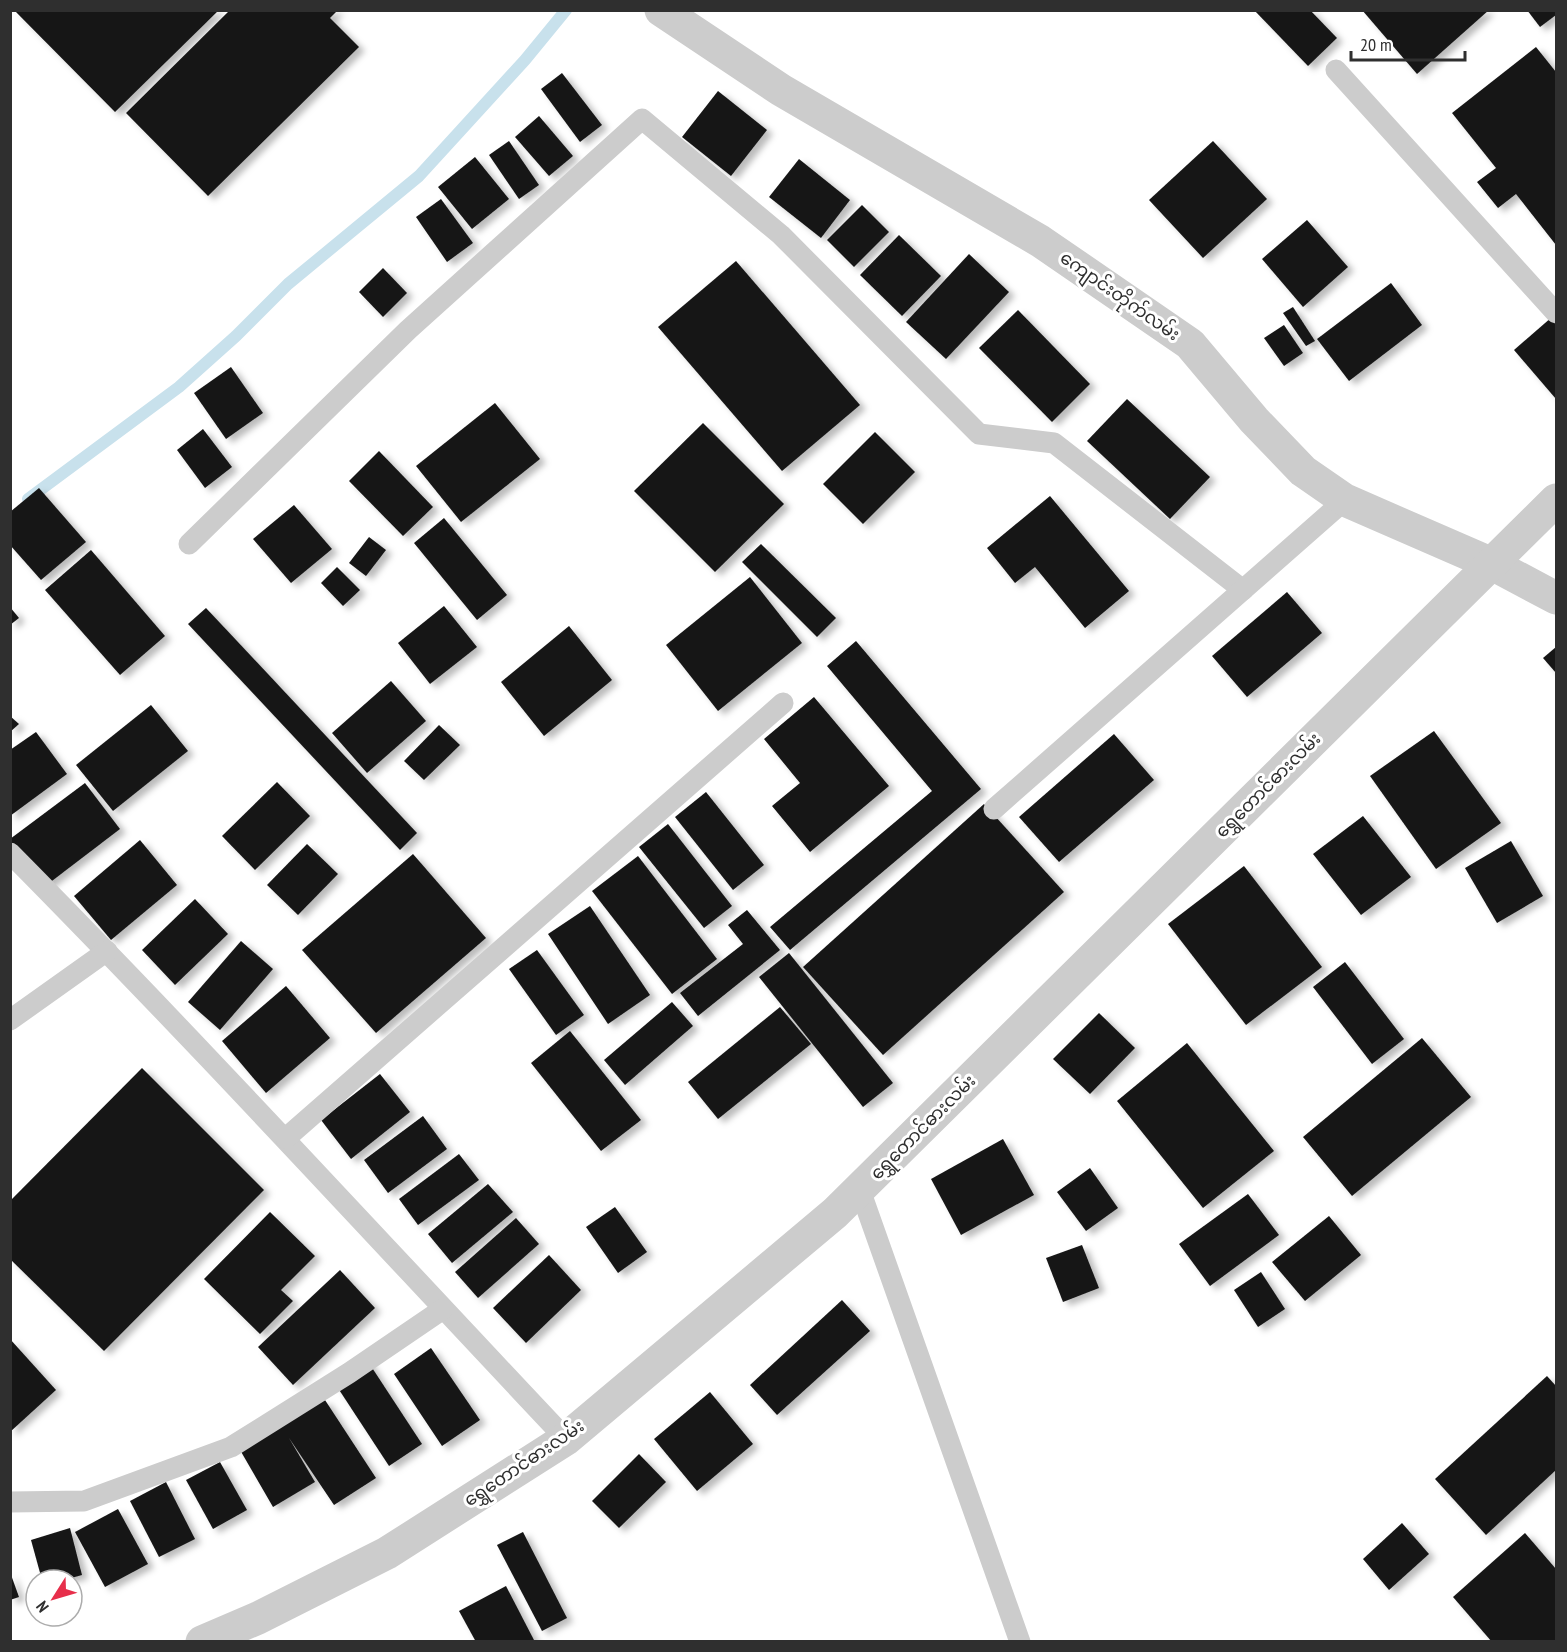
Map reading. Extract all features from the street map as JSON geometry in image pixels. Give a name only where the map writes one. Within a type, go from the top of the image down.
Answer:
[{"type":"street","name":"ကျောင်းတိုက်လမ်း","points":[[661,10],[781,90],[1040,241],[1190,344],[1254,420],[1303,471],[1345,500],[1492,564],[1557,598]]},
{"type":"street","name":"ရွှေတောင်ဓားလမ်း","points":[[202,1641],[258,1618],[387,1553],[566,1439],[826,1221],[860,1190],[1557,500]]},
{"type":"lane","points":[[1336,70],[1557,313]]},
{"type":"lane","points":[[189,544],[408,330],[642,119],[781,235],[979,434],[1054,444],[1244,590]]},
{"type":"lane","points":[[994,809],[1345,500]]},
{"type":"lane","points":[[285,1138],[783,703]]},
{"type":"lane","points":[[10,854],[107,951],[285,1138],[566,1439]]},
{"type":"lane","points":[[10,1020],[107,951]]},
{"type":"lane","points":[[860,1190],[1020,1641]]},
{"type":"lane","points":[[10,1502],[84,1502],[231,1446],[349,1373],[443,1309]]},
{"type":"building","points":[[14,10],[120,12],[219,10],[115,112]]},
{"type":"building","points":[[230,10],[338,10],[330,18],[359,47],[208,196],[126,113]]},
{"type":"building","points":[[1254,10],[1310,10],[1337,38],[1308,66]]},
{"type":"building","points":[[1362,10],[1489,10],[1417,74]]},
{"type":"building","points":[[1527,10],[1556,10],[1556,15],[1540,27]]},
{"type":"building","points":[[1536,47],[1556,72],[1556,245],[1516,194],[1498,208],[1477,182],[1496,168],[1452,113]]},
{"type":"building","points":[[562,73],[602,125],[580,142],[541,89]]},
{"type":"building","points":[[718,91],[767,130],[731,176],[682,137]]},
{"type":"building","points":[[539,116],[573,156],[549,176],[515,137]]},
{"type":"building","points":[[509,141],[539,185],[519,199],[489,155]]},
{"type":"building","points":[[1213,141],[1267,199],[1203,258],[1149,200]]},
{"type":"building","points":[[475,157],[509,199],[472,229],[438,187]]},
{"type":"building","points":[[799,159],[850,200],[821,238],[769,197]]},
{"type":"building","points":[[441,199],[473,243],[447,262],[416,217]]},
{"type":"building","points":[[862,205],[889,232],[854,267],[827,240]]},
{"type":"building","points":[[1307,220],[1348,267],[1303,307],[1262,259]]},
{"type":"building","points":[[899,235],[941,276],[902,316],[860,275]]},
{"type":"building","points":[[969,254],[1009,292],[946,359],[906,322]]},
{"type":"building","points":[[736,261],[860,405],[782,471],[658,327]]},
{"type":"building","points":[[383,268],[407,293],[383,317],[359,292]]},
{"type":"building","points":[[1391,283],[1422,325],[1349,381],[1317,339]]},
{"type":"building","points":[[1293,307],[1315,341],[1306,346],[1283,313]]},
{"type":"building","points":[[1018,310],[1090,384],[1052,422],[979,348]]},
{"type":"building","points":[[1552,317],[1556,322],[1556,399],[1514,350]]},
{"type":"building","points":[[1284,325],[1303,353],[1284,366],[1264,338]]},
{"type":"building","points":[[231,367],[263,413],[226,439],[194,393]]},
{"type":"building","points":[[1127,399],[1210,477],[1170,519],[1087,441]]},
{"type":"building","points":[[495,403],[540,459],[461,522],[416,466]]},
{"type":"building","points":[[703,423],[784,504],[715,572],[634,491]]},
{"type":"building","points":[[203,429],[232,467],[205,488],[177,450]]},
{"type":"building","points":[[875,432],[915,472],[863,524],[823,484]]},
{"type":"building","points":[[379,451],[433,507],[403,536],[349,481]]},
{"type":"building","points":[[39,488],[86,542],[41,580],[10,545],[10,512]]},
{"type":"building","points":[[1050,496],[1129,591],[1085,628],[1035,567],[1015,583],[987,548]]},
{"type":"building","points":[[294,505],[332,549],[291,583],[253,539]]},
{"type":"building","points":[[444,518],[507,595],[477,620],[414,543]]},
{"type":"building","points":[[369,537],[386,550],[366,576],[349,563]]},
{"type":"building","points":[[761,544],[836,618],[817,637],[742,562]]},
{"type":"building","points":[[91,550],[165,636],[120,675],[45,590]]},
{"type":"building","points":[[337,567],[360,590],[343,606],[321,583]]},
{"type":"building","points":[[750,577],[802,643],[718,711],[666,645]]},
{"type":"building","points":[[1287,592],[1322,633],[1247,697],[1212,656]]},
{"type":"building","points":[[444,606],[477,647],[430,684],[398,643]]},
{"type":"building","points":[[10,607],[19,618],[10,625]]},
{"type":"building","points":[[206,608],[417,833],[400,850],[188,624]]},
{"type":"building","points":[[569,626],[612,680],[544,736],[501,682]]},
{"type":"building","points":[[856,641],[981,789],[790,950],[770,927],[932,791],[827,666]]},
{"type":"building","points":[[1556,647],[1556,673],[1543,658]]},
{"type":"building","points":[[391,681],[426,721],[367,773],[332,733]]},
{"type":"building","points":[[814,697],[889,786],[810,852],[772,806],[800,783],[764,739]]},
{"type":"building","points":[[151,705],[188,751],[113,811],[76,765]]},
{"type":"building","points":[[10,716],[19,724],[10,732]]},
{"type":"building","points":[[439,725],[460,745],[424,780],[404,761]]},
{"type":"building","points":[[1434,731],[1501,823],[1436,869],[1370,776]]},
{"type":"building","points":[[36,732],[67,774],[10,816],[10,750]]},
{"type":"building","points":[[1114,734],[1154,780],[1059,862],[1019,817]]},
{"type":"building","points":[[277,782],[310,816],[255,870],[222,836]]},
{"type":"building","points":[[85,783],[120,829],[44,887],[10,843],[10,839]]},
{"type":"building","points":[[706,792],[764,865],[733,890],[675,817]]},
{"type":"building","points":[[984,804],[1064,892],[883,1055],[803,967]]},
{"type":"building","points":[[1363,816],[1411,877],[1361,915],[1313,854]]},
{"type":"building","points":[[668,824],[732,906],[704,928],[639,847]]},
{"type":"building","points":[[140,840],[177,885],[111,940],[74,896]]},
{"type":"building","points":[[1511,841],[1543,896],[1497,923],[1465,868]]},
{"type":"building","points":[[307,844],[338,874],[298,915],[267,885]]},
{"type":"building","points":[[413,854],[486,938],[376,1033],[302,950]]},
{"type":"building","points":[[638,856],[717,959],[672,994],[592,891]]},
{"type":"building","points":[[1244,866],[1322,967],[1246,1025],[1168,924]]},
{"type":"building","points":[[195,899],[228,934],[175,985],[142,950]]},
{"type":"building","points":[[590,906],[650,995],[608,1024],[548,934]]},
{"type":"building","points":[[747,910],[780,950],[698,1016],[680,993],[743,944],[728,925]]},
{"type":"building","points":[[241,941],[273,969],[220,1030],[188,1002]]},
{"type":"building","points":[[537,950],[584,1015],[556,1035],[509,969]]},
{"type":"building","points":[[789,953],[893,1083],[863,1107],[759,977]]},
{"type":"building","points":[[1345,962],[1404,1039],[1372,1064],[1313,987]]},
{"type":"building","points":[[286,986],[330,1038],[266,1093],[222,1041]]},
{"type":"building","points":[[672,1002],[693,1026],[625,1085],[604,1060]]},
{"type":"building","points":[[780,1007],[811,1044],[718,1119],[688,1082]]},
{"type":"building","points":[[1099,1013],[1135,1048],[1090,1094],[1053,1059]]},
{"type":"building","points":[[570,1031],[641,1120],[601,1151],[531,1063]]},
{"type":"building","points":[[1422,1038],[1471,1097],[1352,1196],[1303,1137]]},
{"type":"building","points":[[1187,1043],[1274,1151],[1203,1208],[1117,1101]]},
{"type":"building","points":[[142,1068],[264,1190],[104,1351],[10,1259],[10,1201]]},
{"type":"building","points":[[380,1074],[410,1112],[351,1159],[321,1120]]},
{"type":"building","points":[[423,1116],[447,1149],[388,1193],[364,1160]]},
{"type":"building","points":[[1003,1139],[1034,1195],[961,1235],[931,1179]]},
{"type":"building","points":[[459,1154],[479,1180],[418,1225],[399,1199]]},
{"type":"building","points":[[1090,1168],[1118,1208],[1086,1231],[1057,1192]]},
{"type":"building","points":[[488,1184],[513,1212],[452,1263],[428,1234]]},
{"type":"building","points":[[1248,1194],[1279,1235],[1210,1286],[1179,1244]]},
{"type":"building","points":[[615,1207],[647,1252],[618,1273],[586,1227]]},
{"type":"building","points":[[270,1212],[315,1256],[281,1290],[293,1301],[260,1334],[204,1279]]},
{"type":"building","points":[[1329,1216],[1361,1255],[1305,1301],[1272,1262]]},
{"type":"building","points":[[516,1218],[539,1244],[478,1298],[455,1272]]},
{"type":"building","points":[[1082,1245],[1099,1288],[1063,1302],[1046,1258]]},
{"type":"building","points":[[549,1255],[581,1290],[526,1343],[493,1308]]},
{"type":"building","points":[[340,1270],[375,1308],[293,1385],[258,1347]]},
{"type":"building","points":[[1261,1272],[1285,1309],[1258,1327],[1234,1290]]},
{"type":"building","points":[[842,1300],[870,1331],[777,1415],[750,1385]]},
{"type":"building","points":[[10,1339],[56,1390],[10,1432]]},
{"type":"building","points":[[431,1348],[480,1420],[442,1446],[394,1374]]},
{"type":"building","points":[[365,1357],[422,1444],[389,1466],[332,1379]]},
{"type":"building","points":[[1547,1376],[1556,1386],[1556,1470],[1486,1535],[1435,1479]]},
{"type":"building","points":[[710,1392],[753,1444],[697,1491],[654,1439]]},
{"type":"building","points":[[325,1400],[376,1478],[334,1505],[289,1438],[315,1482],[273,1507],[236,1443]]},
{"type":"building","points":[[639,1454],[666,1482],[619,1528],[592,1501]]},
{"type":"building","points":[[220,1462],[247,1510],[213,1529],[186,1480]]},
{"type":"building","points":[[166,1482],[195,1539],[159,1557],[130,1501]]},
{"type":"building","points":[[118,1509],[148,1564],[105,1587],[75,1532]]},
{"type":"building","points":[[1402,1523],[1429,1554],[1389,1590],[1363,1559]]},
{"type":"building","points":[[70,1528],[80,1568],[39,1568],[31,1540]]},
{"type":"building","points":[[523,1532],[567,1618],[542,1631],[497,1545]]},
{"type":"building","points":[[1525,1533],[1556,1569],[1556,1642],[1492,1642],[1453,1597]]},
{"type":"building","points":[[10,1572],[19,1597],[10,1600]]},
{"type":"building","points":[[506,1586],[535,1642],[476,1642],[459,1611]]},
{"type":"waterway","points":[[28,499],[179,387],[236,336],[288,284],[419,176],[525,60],[566,10]]}]
